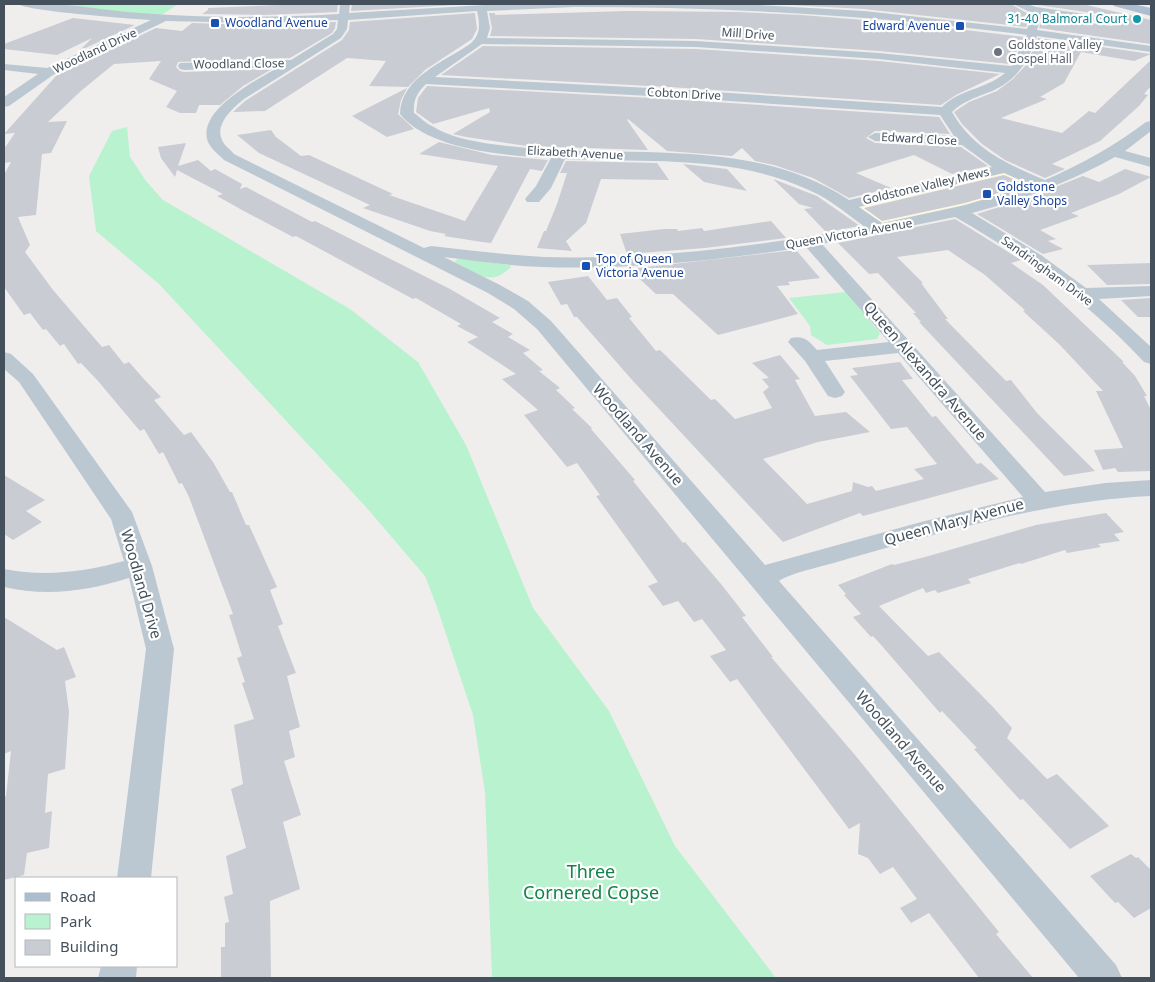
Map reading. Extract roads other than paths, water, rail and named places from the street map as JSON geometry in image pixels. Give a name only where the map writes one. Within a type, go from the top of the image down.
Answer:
[{"type":"main road","points":[[1118,4],[1151,12]]},
{"type":"street","points":[[23,4],[106,14],[164,18],[256,20],[344,10],[617,4],[721,6],[815,10],[928,19],[1151,49]]},
{"type":"street","points":[[1018,4],[1034,10],[1112,21]]},
{"type":"street","name":"Woodland Drive","points":[[4,103],[49,72],[185,7]]},
{"type":"street","points":[[480,41],[484,34],[481,8]]},
{"type":"street","name":"Woodland Avenue","points":[[344,10],[342,29],[337,36],[240,96],[225,108],[214,127],[213,137],[218,147],[237,163],[341,212],[423,254],[504,281],[521,305],[544,325],[763,580],[790,615],[896,734],[1103,978]]},
{"type":"street","points":[[1034,10],[1037,18],[1031,32],[1033,33],[1030,41],[1007,79],[962,98],[945,111],[955,132],[979,154],[1005,168],[1043,184]]},
{"type":"street","name":"Mill Drive","points":[[480,41],[705,45],[879,56],[1014,70]]},
{"type":"street","name":"Elizabeth Avenue","points":[[480,41],[423,80],[411,91],[406,109],[409,116],[426,130],[440,136],[468,143],[560,154],[696,158],[730,162],[790,178],[816,188],[846,205],[879,229]]},
{"type":"street","name":"Woodland Close","points":[[184,66],[293,63]]},
{"type":"street","points":[[4,67],[49,72]]},
{"type":"street","name":"Cobton Drive","points":[[423,80],[660,92],[945,111]]},
{"type":"street","name":"Queen Victoria Avenue","points":[[423,254],[431,251],[527,260],[589,262],[691,257],[810,242],[958,212],[1043,184],[1091,165],[1114,152],[1151,125]]},
{"type":"street","name":"Edward Close","points":[[875,137],[963,140]]},
{"type":"street","points":[[1114,152],[1151,163]]},
{"type":"street","points":[[532,199],[542,188],[560,154]]},
{"type":"street","name":"Goldstone Valley Mews","points":[[846,205],[1005,168]]},
{"type":"street","name":"Sandringham Drive","points":[[958,212],[995,234],[1082,294],[1140,345],[1151,358]]},
{"type":"street","name":"Queen Alexandra Avenue","points":[[810,242],[1039,500]]},
{"type":"street","points":[[504,281],[527,260]]},
{"type":"street","points":[[1082,294],[1151,291]]},
{"type":"street","points":[[798,342],[812,357],[835,392]]},
{"type":"street","points":[[812,357],[904,346]]},
{"type":"street","name":"Woodland Drive","points":[[4,358],[26,378],[123,518],[139,566],[160,649],[134,877]]},
{"type":"street","name":"Queen Mary Avenue","points":[[763,580],[772,572],[928,528],[1039,500],[1106,490],[1151,488]]},
{"type":"street","points":[[4,578],[33,584],[68,584],[96,579],[139,566]]},
{"type":"place","name":"31-40 Balmoral Court","points":[[1137,19]]},
{"type":"place","name":"Woodland Avenue","points":[[215,23]]},
{"type":"place","name":"Edward Avenue","points":[[960,26]]},
{"type":"place","name":"Goldstone Valley Gospel Hall","points":[[998,52]]},
{"type":"place","name":"Goldstone Valley Shops","points":[[987,194]]},
{"type":"place","name":"Top of Queen Victoria Avenue","points":[[586,266]]},
{"type":"park label","name":"Three Cornered Copse","points":[[591,882]]}]
